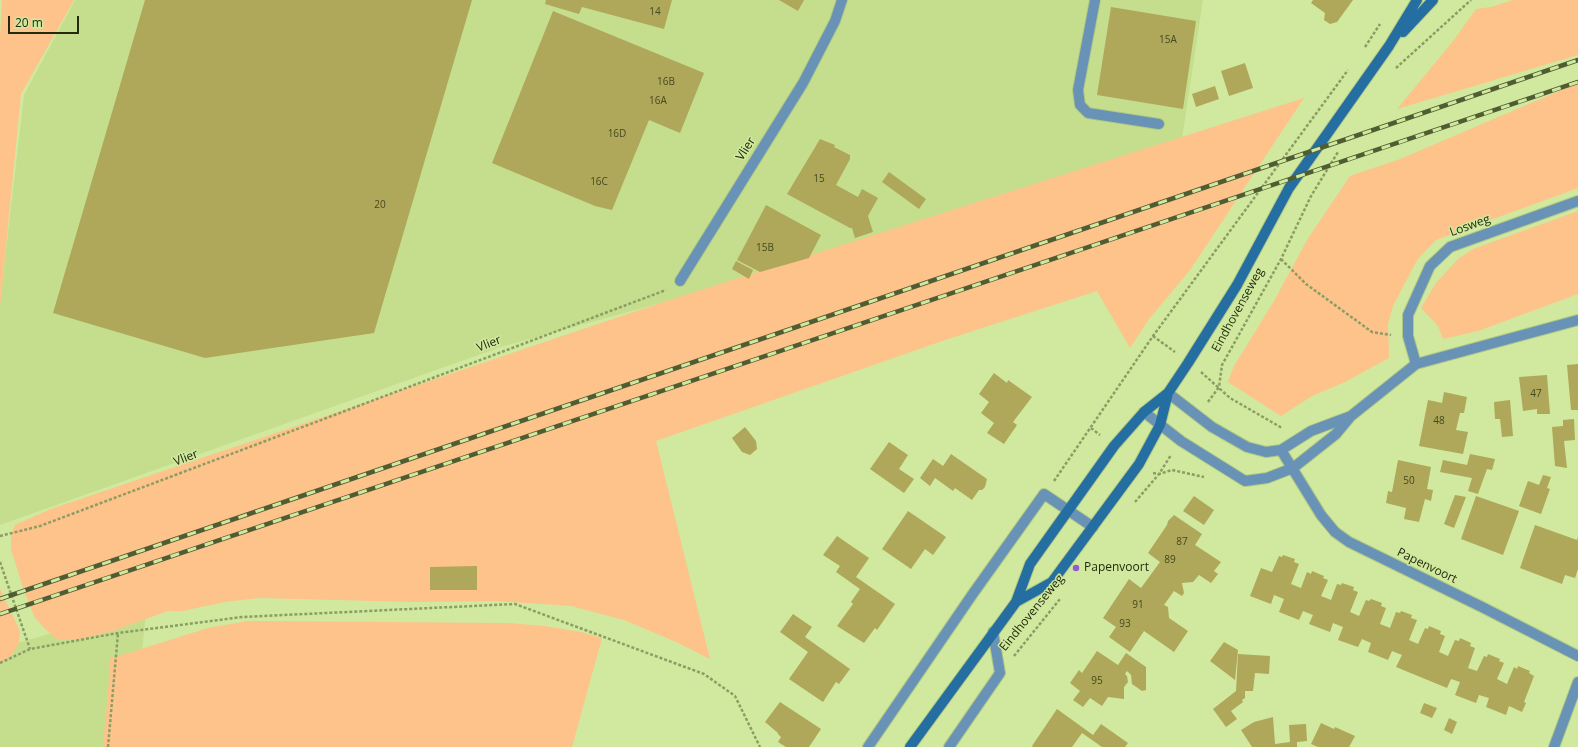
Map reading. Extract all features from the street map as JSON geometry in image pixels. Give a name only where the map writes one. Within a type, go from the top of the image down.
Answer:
[{"type":"main road","name":"Eindhovenseweg","points":[[910,747],[1016,602],[1030,564],[1114,446],[1144,412],[1168,393],[1241,278],[1290,188],[1389,46],[1417,0]]},
{"type":"main road","name":"Eindhovenseweg","points":[[1389,46],[1433,0]]},
{"type":"main road","name":"Eindhovenseweg","points":[[1016,602],[1052,582],[1139,464],[1160,425],[1168,393]]},
{"type":"street","name":"Vlier","points":[[680,281],[803,84],[835,22],[842,0]]},
{"type":"street","points":[[1095,0],[1078,90],[1080,105],[1088,113],[1159,124]]},
{"type":"street","name":"Losweg","points":[[1416,364],[1408,336],[1408,315],[1430,266],[1450,247],[1578,201]]},
{"type":"street","points":[[1144,412],[1181,441],[1245,481],[1268,478],[1293,468],[1336,434],[1351,416],[1416,364],[1578,320]]},
{"type":"street","points":[[1168,393],[1198,417],[1247,447],[1266,452],[1281,450],[1311,431],[1351,416]]},
{"type":"street","name":"Papenvoort","points":[[1281,450],[1321,515],[1336,532],[1349,542],[1578,656]]},
{"type":"street","points":[[868,747],[972,595],[1044,494],[1093,527]]},
{"type":"street","name":"Eindhovenseweg","points":[[993,632],[1000,673]]},
{"type":"street","points":[[949,747],[1000,673]]},
{"type":"street","points":[[1554,747],[1578,682]]},
{"type":"path","points":[[1396,69],[1471,0]]},
{"type":"path","points":[[1364,49],[1384,18]]},
{"type":"path","points":[[1044,494],[1091,428],[1153,336],[1350,68]]},
{"type":"path","name":"Eindhovenseweg","points":[[1198,417],[1219,387],[1222,365],[1281,259],[1311,196],[1339,150]]},
{"type":"path","points":[[1281,259],[1306,284],[1372,332],[1408,336]]},
{"type":"path","name":"Vlier","points":[[0,536],[40,526],[663,293],[680,281]]},
{"type":"path","points":[[1153,336],[1219,387],[1230,398],[1287,431],[1296,441]]},
{"type":"path","points":[[1091,428],[1114,446]]},
{"type":"path","points":[[1134,503],[1159,474],[1181,441]]},
{"type":"path","points":[[1139,464],[1149,472],[1159,474],[1172,470],[1206,478]]},
{"type":"path","points":[[0,562],[30,649]]},
{"type":"path","name":"Eindhovenseweg","points":[[1000,673],[1062,597]]},
{"type":"path","points":[[0,663],[30,649],[118,633],[242,617],[515,604],[704,674],[735,696],[760,747]]},
{"type":"path","points":[[108,747],[118,633]]},
{"type":"shaded area","points":[[2,0],[74,0],[21,94],[0,307],[0,38]]},
{"type":"shaded area","points":[[75,0],[1203,0],[1180,152],[657,304],[501,347],[0,525],[0,302],[24,95]]},
{"type":"shaded area","points":[[1513,0],[1578,0],[1578,55],[1397,109],[1454,40],[1476,9],[1491,7]]},
{"type":"shaded area","points":[[1578,83],[1578,188],[1436,240],[1417,260],[1393,306],[1388,324],[1389,358],[1345,382],[1312,396],[1281,416],[1228,382],[1234,366],[1274,301],[1307,240],[1350,176],[1400,159]]},
{"type":"shaded area","points":[[1304,98],[1190,270],[1149,319],[1130,348],[1097,291],[945,340],[656,441],[710,659],[674,641],[624,620],[571,606],[496,601],[414,602],[259,598],[224,602],[183,611],[168,611],[113,631],[76,640],[57,639],[35,618],[24,591],[11,549],[11,534],[15,525],[51,509],[657,304]]},
{"type":"shaded area","points":[[1578,211],[1578,294],[1478,331],[1443,339],[1438,326],[1421,308],[1436,283],[1458,259],[1473,249]]},
{"type":"shaded area","points":[[0,589],[20,631],[19,643],[12,655],[0,664]]},
{"type":"shaded area","points":[[147,606],[131,747],[0,747],[0,648]]},
{"type":"shaded area","points":[[248,621],[508,623],[545,626],[581,632],[602,638],[572,747],[103,747],[109,679],[109,659],[208,628]]},
{"type":"building","points":[[145,0],[472,0],[374,333],[205,358],[53,313]]},
{"type":"building","points":[[546,0],[672,0],[664,29],[582,7],[579,14],[545,4]]},
{"type":"building","points":[[779,0],[804,0],[798,11]]},
{"type":"building","points":[[1313,0],[1353,0],[1337,22],[1330,24],[1324,20],[1325,13],[1311,3]]},
{"type":"building","points":[[1111,7],[1196,21],[1183,109],[1097,95]]},
{"type":"building","points":[[553,11],[704,73],[680,133],[649,120],[612,210],[595,206],[492,163]]},
{"type":"building","points":[[1245,63],[1253,88],[1229,96],[1221,71]]},
{"type":"building","points":[[1215,86],[1219,99],[1196,107],[1192,94]]},
{"type":"building","points":[[820,139],[835,145],[834,147],[850,155],[850,159],[836,185],[858,197],[862,189],[878,198],[868,216],[873,232],[855,238],[852,228],[787,194]]},
{"type":"building","points":[[889,172],[926,199],[919,209],[882,182]]},
{"type":"building","points":[[766,205],[821,235],[809,258],[760,272],[737,260]]},
{"type":"building","points":[[736,261],[753,270],[749,279],[732,269]]},
{"type":"building","points":[[1578,364],[1578,410],[1571,410],[1567,365]]},
{"type":"building","points":[[994,373],[1007,383],[1008,380],[1032,397],[1013,422],[1017,425],[1004,444],[987,433],[994,423],[981,413],[989,402],[979,394]]},
{"type":"building","points":[[1547,375],[1550,414],[1537,414],[1537,409],[1523,411],[1519,377]]},
{"type":"building","points":[[1444,392],[1467,397],[1464,413],[1460,413],[1456,430],[1468,432],[1463,454],[1419,446],[1428,400],[1442,403]]},
{"type":"building","points":[[1510,400],[1513,436],[1502,437],[1500,419],[1495,419],[1494,402]]},
{"type":"building","points":[[1574,419],[1575,440],[1564,441],[1567,468],[1555,466],[1552,427],[1563,426],[1563,420]]},
{"type":"building","points":[[745,427],[756,441],[757,449],[750,455],[742,452],[732,438]]},
{"type":"building","points":[[889,442],[908,455],[899,469],[914,479],[904,493],[870,469]]},
{"type":"building","points":[[951,454],[987,479],[985,487],[982,490],[979,490],[972,500],[955,488],[953,491],[935,478],[930,486],[920,478],[933,459],[943,466]]},
{"type":"building","points":[[1470,454],[1495,459],[1492,470],[1487,469],[1478,494],[1468,491],[1472,478],[1440,472],[1443,460],[1467,465]]},
{"type":"building","points":[[1398,460],[1431,467],[1427,489],[1433,490],[1431,501],[1425,499],[1419,522],[1404,519],[1406,508],[1386,503],[1388,491],[1392,492]]},
{"type":"building","points":[[1543,475],[1551,477],[1547,488],[1550,489],[1541,514],[1519,506],[1528,481],[1539,485]]},
{"type":"building","points":[[1455,495],[1466,497],[1454,528],[1444,524]]},
{"type":"building","points":[[1194,496],[1214,510],[1204,525],[1183,511]]},
{"type":"building","points":[[1476,496],[1519,511],[1503,555],[1461,539]]},
{"type":"building","points":[[908,511],[946,537],[933,555],[925,549],[911,569],[882,549]]},
{"type":"building","points":[[1174,515],[1202,534],[1195,545],[1221,562],[1214,571],[1218,574],[1211,583],[1199,575],[1193,582],[1182,583],[1184,593],[1182,596],[1174,591],[1164,605],[1168,607],[1169,618],[1188,631],[1174,652],[1144,631],[1130,652],[1109,637],[1116,627],[1103,618],[1129,579],[1141,588],[1160,562],[1148,553],[1167,525],[1168,521]]},
{"type":"building","points":[[1535,525],[1577,540],[1578,537],[1578,569],[1575,578],[1565,575],[1562,584],[1520,568]]},
{"type":"building","points":[[837,536],[869,558],[856,577],[895,604],[877,630],[875,628],[864,643],[837,626],[853,604],[851,602],[860,589],[836,572],[840,566],[823,555]]},
{"type":"building","points":[[1283,555],[1295,559],[1294,562],[1299,564],[1291,584],[1301,588],[1307,572],[1311,574],[1312,571],[1324,576],[1323,578],[1328,580],[1321,596],[1331,600],[1337,584],[1341,585],[1342,583],[1354,587],[1353,590],[1358,592],[1350,612],[1359,616],[1366,600],[1369,601],[1371,599],[1382,603],[1381,606],[1386,608],[1380,624],[1390,628],[1396,612],[1400,613],[1401,611],[1412,615],[1411,618],[1417,620],[1409,640],[1418,644],[1425,628],[1428,629],[1429,626],[1441,631],[1440,634],[1445,636],[1439,652],[1448,656],[1455,640],[1459,641],[1460,638],[1471,643],[1470,646],[1475,648],[1468,668],[1477,671],[1484,656],[1487,657],[1488,654],[1500,659],[1499,661],[1504,663],[1497,679],[1507,684],[1514,667],[1517,669],[1518,666],[1530,671],[1529,673],[1534,676],[1524,702],[1526,703],[1522,712],[1509,706],[1506,715],[1486,707],[1489,698],[1479,695],[1476,703],[1455,695],[1460,682],[1451,679],[1447,688],[1396,667],[1402,655],[1392,651],[1388,660],[1368,652],[1371,643],[1362,639],[1358,647],[1338,640],[1343,627],[1333,623],[1330,632],[1309,624],[1313,615],[1303,611],[1299,620],[1279,612],[1284,599],[1274,595],[1271,604],[1250,596],[1261,568],[1272,572],[1279,556],[1282,557]]},
{"type":"building","points":[[477,566],[477,590],[430,590],[430,567]]},
{"type":"building","points":[[793,614],[812,627],[805,637],[850,669],[839,684],[836,682],[823,702],[789,679],[808,652],[780,632]]},
{"type":"building","points":[[1224,642],[1238,650],[1235,680],[1210,661]]},
{"type":"building","points":[[1097,651],[1118,665],[1126,653],[1146,667],[1146,690],[1142,691],[1132,684],[1131,675],[1127,671],[1125,674],[1128,682],[1124,687],[1124,699],[1108,697],[1102,706],[1090,698],[1083,707],[1073,700],[1080,691],[1070,683],[1079,670],[1082,673]]},
{"type":"building","points":[[1238,654],[1270,656],[1269,674],[1255,673],[1253,691],[1245,691],[1245,698],[1242,700],[1243,702],[1231,711],[1237,719],[1226,727],[1213,709],[1236,691]]},
{"type":"building","points":[[780,702],[821,729],[809,747],[786,747],[778,742],[781,737],[765,722]]},
{"type":"building","points":[[1424,703],[1437,708],[1432,718],[1420,713]]},
{"type":"building","points":[[1057,709],[1093,735],[1101,724],[1128,743],[1125,747],[1102,747],[1082,733],[1072,747],[1033,747],[1032,746]]},
{"type":"building","points":[[1273,717],[1275,744],[1290,742],[1289,725],[1306,724],[1307,741],[1297,742],[1297,747],[1252,747],[1241,730],[1254,722]]},
{"type":"building","points":[[1449,718],[1457,722],[1452,734],[1444,730]]},
{"type":"building","points":[[1321,723],[1334,729],[1335,727],[1355,736],[1349,747],[1318,747],[1311,744]]},
{"type":"railway","points":[[0,599],[1578,60]]},
{"type":"railway","points":[[0,614],[1578,82]]},
{"type":"place","name":"Papenvoort","points":[[1076,568]]}]
